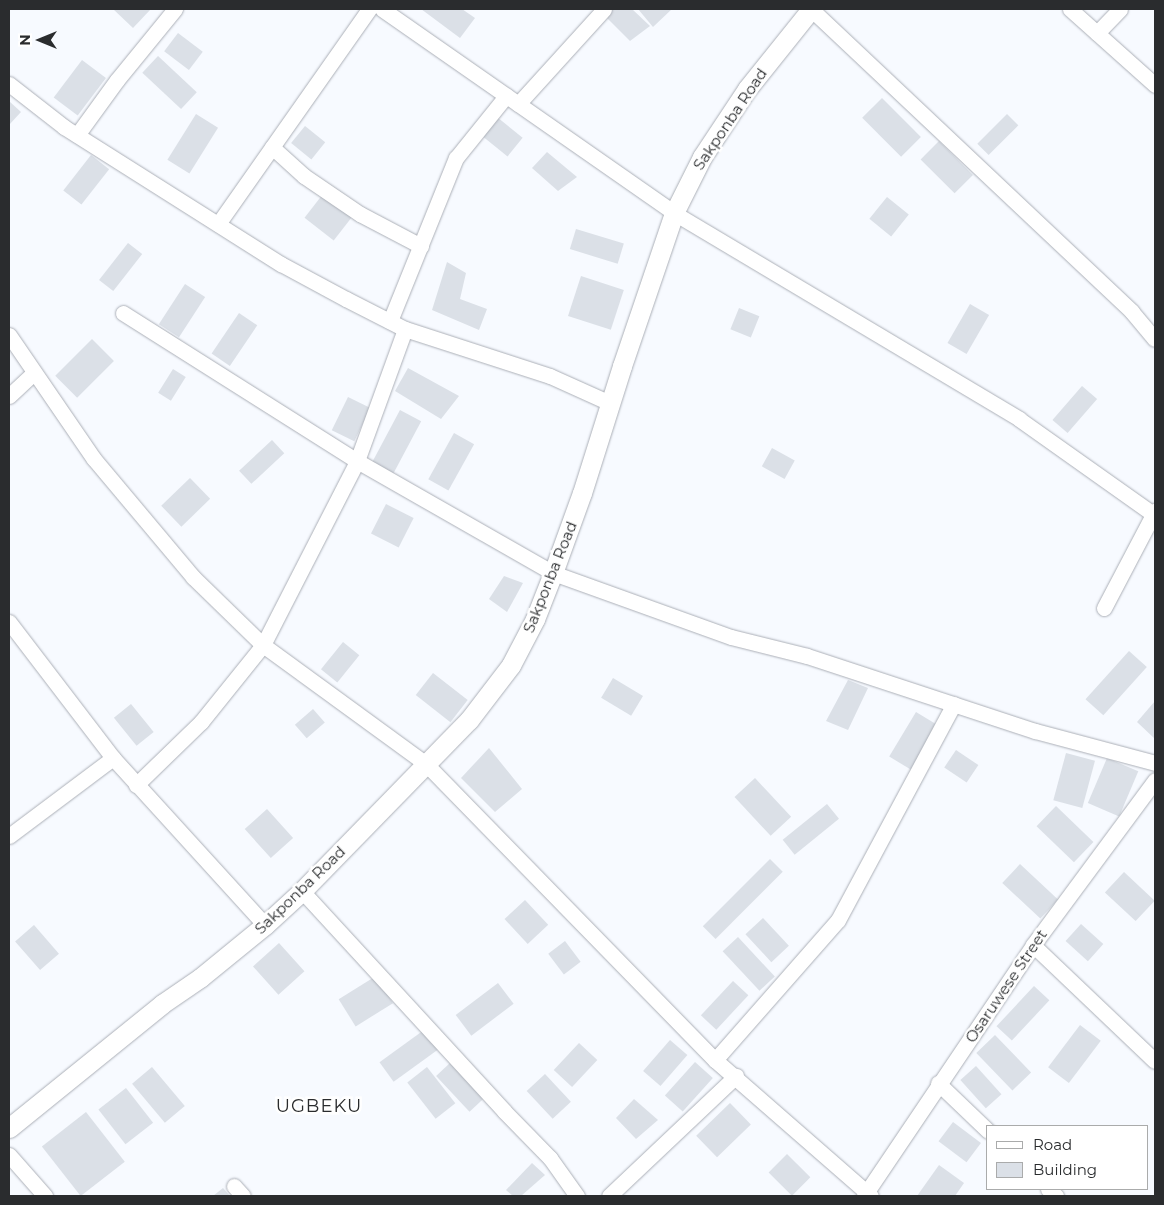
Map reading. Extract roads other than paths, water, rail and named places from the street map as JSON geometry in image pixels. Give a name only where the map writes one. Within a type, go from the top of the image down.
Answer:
[{"type":"main road","name":"Sakponba Road","points":[[9,1128],[162,1004],[200,978],[265,925],[302,891],[470,720],[511,665],[535,620],[553,573],[582,492],[674,213],[702,157],[747,89],[811,9]]},
{"type":"street","points":[[77,135],[117,80],[175,9]]},
{"type":"street","points":[[218,224],[369,9]]},
{"type":"street","points":[[390,321],[456,158],[604,9]]},
{"type":"street","points":[[811,9],[1132,312],[1155,339]]},
{"type":"street","points":[[1070,9],[1155,85]]},
{"type":"street","points":[[1097,33],[1120,9]]},
{"type":"street","points":[[384,10],[674,213],[1019,419],[1154,512],[1104,608]]},
{"type":"street","points":[[9,84],[77,135],[281,264],[405,329],[550,376],[610,403]]},
{"type":"street","points":[[272,147],[304,176],[360,214],[421,246]]},
{"type":"street","points":[[122,313],[357,461],[553,573],[731,637],[807,656],[1035,731],[1155,763]]},
{"type":"street","points":[[136,785],[201,722],[263,645],[357,461],[405,329]]},
{"type":"street","points":[[9,335],[94,459],[187,570],[263,645],[426,764],[715,1060],[736,1076],[867,1195]]},
{"type":"street","points":[[9,396],[34,373]]},
{"type":"street","points":[[9,622],[113,758],[265,925]]},
{"type":"street","points":[[715,1060],[838,920],[954,704]]},
{"type":"street","points":[[9,836],[113,758]]},
{"type":"street","name":"Osaruwese Street","points":[[867,1195],[938,1083],[964,1049],[1033,945],[1155,780]]},
{"type":"street","points":[[302,891],[550,1158],[577,1196]]},
{"type":"street","points":[[1033,945],[1154,1059]]},
{"type":"street","points":[[609,1196],[736,1076]]},
{"type":"street","points":[[938,1083],[986,1129]]},
{"type":"street","points":[[9,1154],[45,1196]]},
{"type":"district","name":"UGBEKU","points":[[319,1106]]}]
